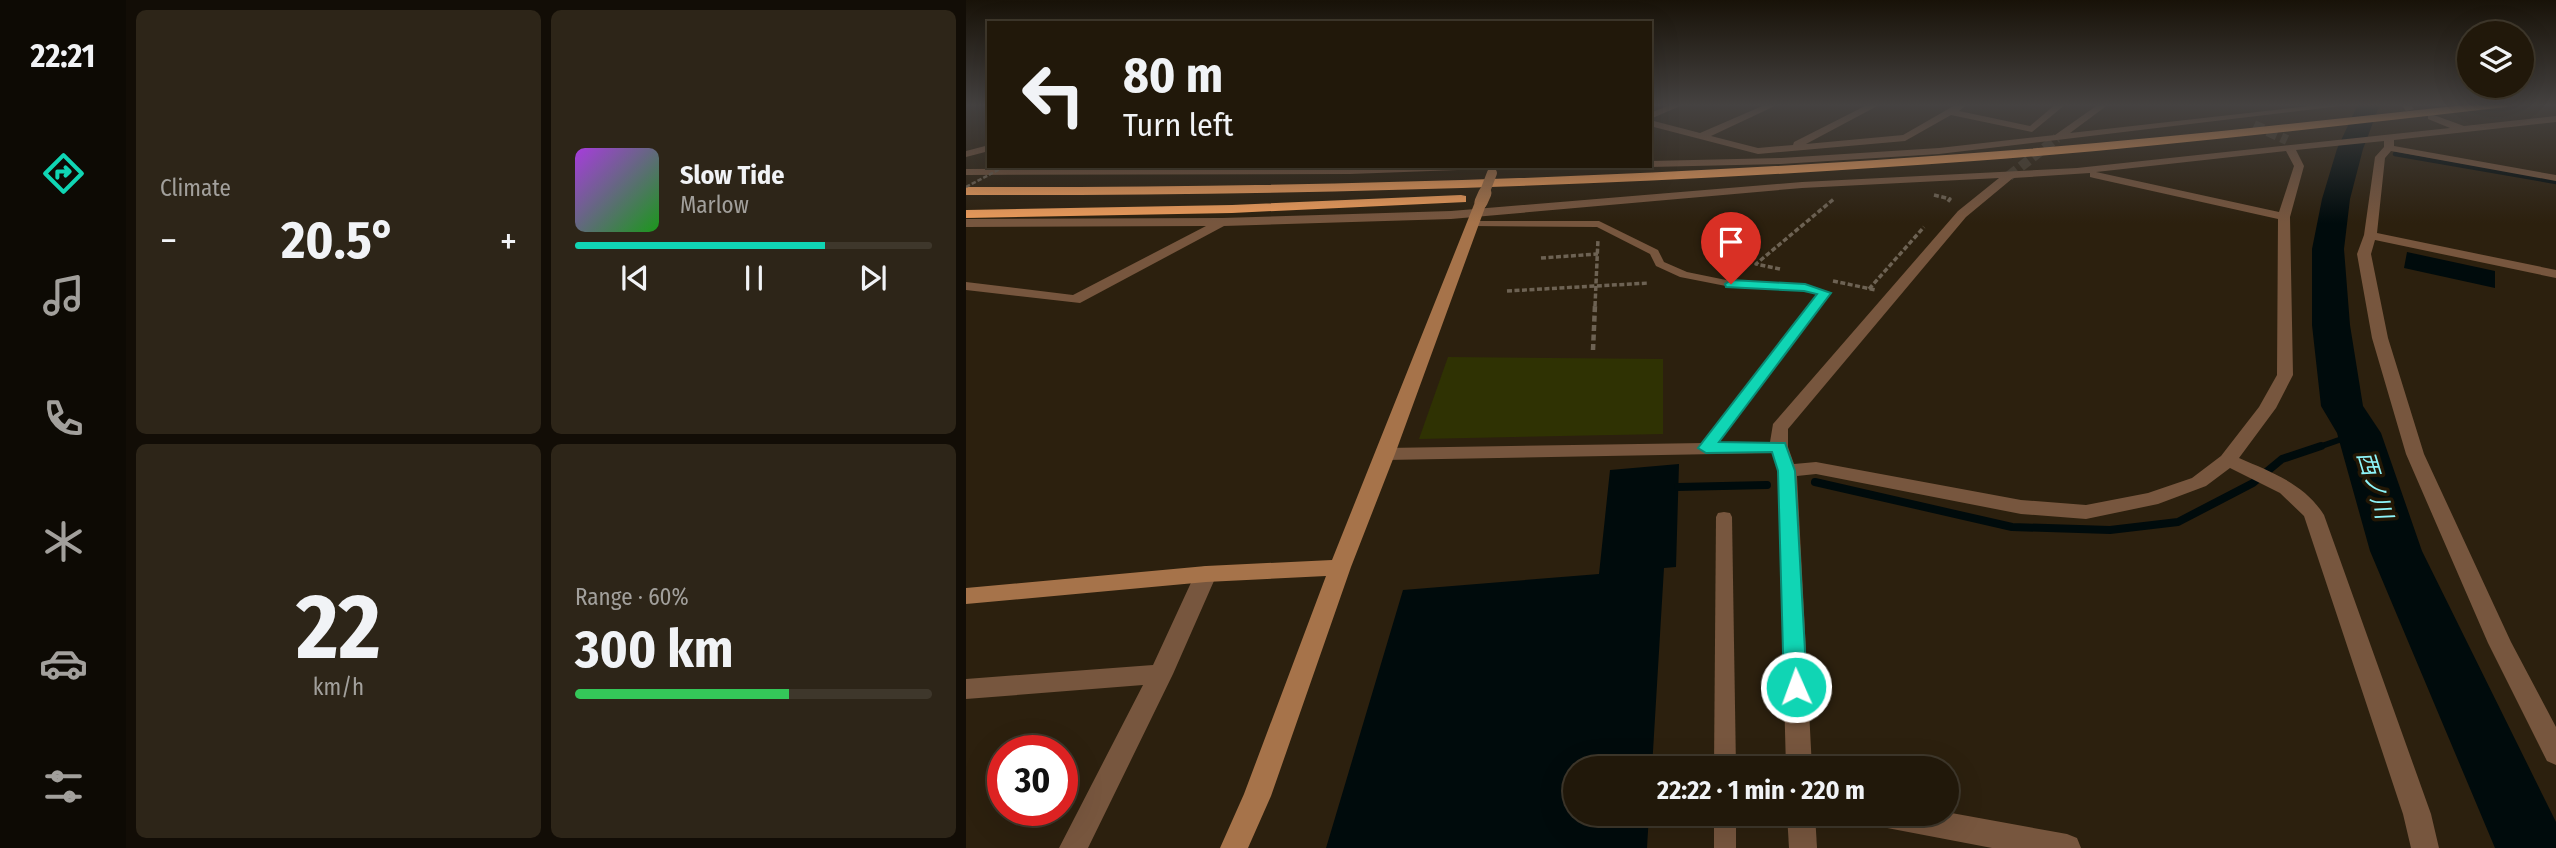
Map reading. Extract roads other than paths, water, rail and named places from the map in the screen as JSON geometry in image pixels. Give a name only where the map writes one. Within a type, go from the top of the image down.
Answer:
[{"type":"highway","points":[[966,214],[1232,209],[1686,187],[2116,144]]},
{"type":"highway","points":[[966,189],[1402,187],[1595,180],[1976,157]]},
{"type":"highway","points":[[966,178],[1363,181],[1402,187]]},
{"type":"street","points":[[1730,144],[1758,151],[1846,144]]},
{"type":"street","points":[[1788,149],[1799,144]]},
{"type":"street","points":[[1652,164],[1854,158],[2000,144]]},
{"type":"street","points":[[966,223],[1347,220],[1478,213],[1802,185],[2077,171],[2289,145],[2305,147],[2339,144]]},
{"type":"street","points":[[2389,144],[2380,157],[2370,235],[2364,254],[2380,338],[2415,454],[2500,643],[2556,753]]},
{"type":"street","points":[[2392,144],[2556,177]]},
{"type":"street","points":[[1787,471],[1816,468],[2021,507],[2086,512],[2151,499],[2199,482],[2228,460],[2267,408],[2285,374],[2284,217],[2299,166],[2289,145]]},
{"type":"street","points":[[966,154],[987,149]]},
{"type":"street","points":[[1070,173],[1081,168]]},
{"type":"street","points":[[966,172],[1490,168],[1478,213],[1340,567],[1257,796],[1234,848]]},
{"type":"street","points":[[2077,171],[2284,217]]},
{"type":"street","points":[[1799,756],[1787,471],[1779,447],[1779,428],[1962,214],[2010,176]]},
{"type":"street","points":[[966,286],[1076,300],[1222,222]]},
{"type":"street","points":[[2370,235],[2556,274]]},
{"type":"street","points":[[1386,454],[1779,447]]},
{"type":"street","points":[[2228,460],[2290,491],[2307,503],[2314,514],[2417,814],[2425,848]]},
{"type":"street","points":[[966,597],[1206,574],[1340,567]]},
{"type":"street","points":[[1073,848],[1161,674],[1206,574]]},
{"type":"street","points":[[966,689],[1161,674]]},
{"type":"street","points":[[1802,826],[1803,848]]},
{"type":"street","points":[[1947,826],[2067,848]]},
{"type":"lane","points":[[1478,213],[1599,224],[1654,252],[1660,264],[1684,275],[1731,284],[1805,287],[1825,293],[1706,448]]},
{"type":"lane","points":[[1724,517],[1725,756]]},
{"type":"lane","points":[[1725,826],[1725,848]]},
{"type":"waterway","name":"西ノ川","points":[[2352,144],[2336,199],[2328,249],[2331,325],[2342,406],[2359,433],[2396,551],[2531,848]]},
{"type":"waterway","points":[[2395,154],[2556,182]]},
{"type":"waterway","points":[[2316,448],[2359,433]]},
{"type":"waterway","points":[[1815,482],[2012,527],[2110,530],[2178,522],[2253,483],[2282,459],[2321,446]]},
{"type":"waterway","points":[[1678,487],[1767,485]]},
{"type":"tunnel","points":[[2009,176],[2050,144]]}]
